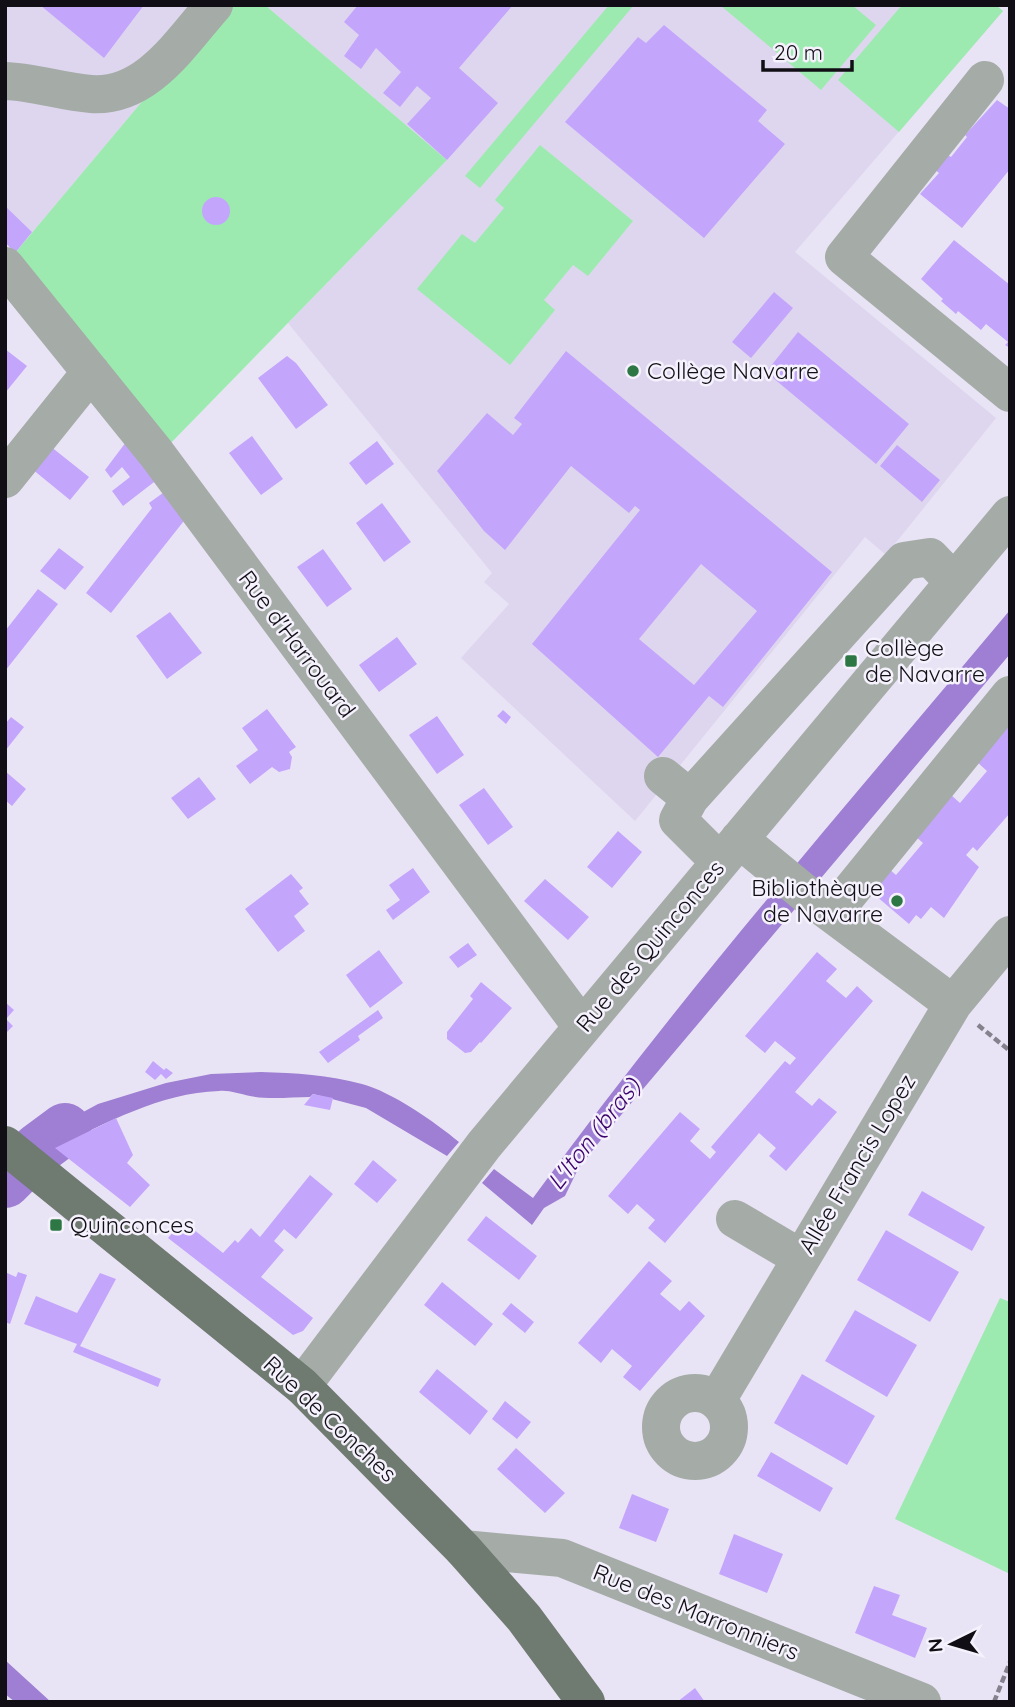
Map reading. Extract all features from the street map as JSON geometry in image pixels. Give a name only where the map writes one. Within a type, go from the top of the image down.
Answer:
[{"type":"main road","name":"Rue de Conches","points":[[20,1157],[302,1386],[463,1549],[524,1618],[586,1702]]},
{"type":"street","points":[[5,80],[29,81],[91,94],[109,94],[132,88],[158,69],[214,5]]},
{"type":"street","points":[[985,80],[844,257],[1010,393]]},
{"type":"street","name":"Rue d'Harrouard","points":[[5,266],[156,453],[582,1027]]},
{"type":"street","points":[[5,479],[90,372]]},
{"type":"street","name":"Rue des Quinconces","points":[[302,1386],[484,1145],[1010,515]]},
{"type":"street","points":[[953,1004],[775,869],[729,850],[678,820],[676,787],[904,561],[930,557],[954,582]]},
{"type":"street","points":[[822,907],[1010,695]]},
{"type":"street","name":"Allée Francis Lopez","points":[[717,1400],[953,1004],[1010,935]]},
{"type":"street","points":[[736,1219],[801,1258]]},
{"type":"street","name":"Rue des Marronniers","points":[[463,1549],[562,1558],[911,1700]]},
{"type":"path","points":[[994,1702],[1010,1662]]},
{"type":"shaded area","points":[[5,5],[223,5],[15,253],[5,242]]},
{"type":"shaded area","name":"Collège Navarre","points":[[265,5],[996,5],[1003,11],[795,252],[996,418],[886,555],[865,537],[635,821],[461,658],[509,604],[484,582],[492,573],[288,323],[447,160]]},
{"type":"green space","points":[[223,5],[265,5],[447,160],[166,448],[15,253]]},
{"type":"green space","points":[[609,5],[634,5],[480,188],[465,176]]},
{"type":"green space","points":[[720,5],[852,5],[876,25],[821,90]]},
{"type":"green space","points":[[902,5],[996,5],[1003,11],[899,132],[838,80]]},
{"type":"green space","points":[[540,145],[633,221],[588,276],[573,265],[544,300],[555,310],[510,365],[417,289],[462,234],[475,243],[504,208],[495,200]]},
{"type":"green space","points":[[1000,1298],[1010,1302],[1010,1574],[895,1519]]},
{"type":"water","points":[[1010,610],[1010,654],[611,1127],[578,1169],[565,1196],[544,1208],[532,1225],[482,1183],[494,1169],[533,1198],[706,973]]},
{"type":"water","points":[[261,1072],[325,1077],[374,1088],[413,1108],[459,1142],[447,1156],[366,1108],[313,1094],[310,1097],[265,1098],[223,1091],[197,1093],[155,1103],[55,1148],[48,1157],[25,1139],[35,1134],[39,1136],[98,1104],[166,1083],[211,1074]]},
{"type":"water","points":[[5,1660],[51,1702],[15,1702],[5,1694]]},
{"type":"building","points":[[40,5],[144,5],[104,58]]},
{"type":"building","points":[[358,5],[513,5],[459,68],[498,103],[447,160],[407,124],[431,98],[417,86],[400,107],[383,93],[401,72],[376,48],[361,69],[344,56],[359,35],[344,22]]},
{"type":"building","points":[[664,25],[767,110],[758,121],[785,144],[704,238],[565,122],[638,37],[646,43]]},
{"type":"building","points":[[997,100],[1010,109],[1010,169],[962,228],[920,194],[939,173],[935,170],[948,155],[951,157],[967,137],[965,135]]},
{"type":"building","points":[[216,197],[226,201],[230,211],[226,221],[216,225],[206,221],[202,211],[206,201]]},
{"type":"building","points":[[5,206],[32,232],[15,253],[5,242]]},
{"type":"building","points":[[954,240],[1010,285],[1010,348],[1005,345],[1008,342],[986,324],[981,330],[958,311],[956,314],[921,279]]},
{"type":"building","points":[[774,292],[793,308],[751,358],[732,342]]},
{"type":"building","points":[[798,332],[909,424],[876,464],[766,372]]},
{"type":"building","points":[[5,349],[27,366],[5,393]]},
{"type":"building","points":[[566,351],[832,572],[723,707],[709,696],[658,757],[532,644],[640,510],[635,506],[629,513],[571,466],[505,550],[484,531],[437,471],[487,413],[513,435],[522,424],[514,418]],"holes":[[[701,564],[757,611],[694,685],[639,639]]]},
{"type":"building","points":[[287,356],[296,363],[328,405],[296,429],[258,378]]},
{"type":"building","points":[[252,436],[283,479],[261,495],[229,453]]},
{"type":"building","points":[[377,441],[394,464],[366,485],[349,463]]},
{"type":"building","points":[[126,442],[158,479],[123,506],[112,491],[130,477],[122,467],[111,478],[105,470]]},
{"type":"building","points":[[897,445],[940,480],[922,502],[880,466]]},
{"type":"building","points":[[50,446],[89,477],[70,500],[32,469]]},
{"type":"building","points":[[167,490],[187,517],[111,613],[86,593],[152,508],[149,503]]},
{"type":"building","points":[[382,503],[411,542],[384,562],[356,523]]},
{"type":"building","points":[[59,548],[84,567],[65,590],[40,571]]},
{"type":"building","points":[[323,549],[352,589],[327,607],[297,567]]},
{"type":"building","points":[[38,589],[58,604],[5,671],[5,631]]},
{"type":"building","points":[[170,612],[202,653],[167,679],[136,636]]},
{"type":"building","points":[[397,637],[417,664],[379,692],[359,665]]},
{"type":"building","points":[[267,709],[296,747],[289,752],[292,757],[290,769],[279,772],[272,767],[250,784],[236,766],[258,750],[242,728]]},
{"type":"building","points":[[503,710],[511,717],[506,724],[497,716]]},
{"type":"building","points":[[437,716],[464,755],[437,774],[409,735]]},
{"type":"building","points":[[11,717],[24,727],[5,751],[5,724]]},
{"type":"building","points":[[1010,724],[1010,813],[977,851],[973,847],[966,855],[979,867],[944,918],[931,907],[921,919],[916,915],[909,924],[869,890],[888,868],[896,875],[923,843],[915,836],[950,794],[960,803],[987,771],[977,762]]},
{"type":"building","points":[[5,771],[26,789],[12,806],[5,800]]},
{"type":"building","points":[[199,777],[216,799],[188,819],[171,798]]},
{"type":"building","points":[[484,788],[513,827],[488,845],[459,805]]},
{"type":"building","points":[[618,831],[642,852],[612,888],[587,867]]},
{"type":"building","points":[[413,868],[430,892],[393,920],[386,910],[400,900],[389,885]]},
{"type":"building","points":[[291,874],[303,888],[299,891],[309,904],[294,916],[305,931],[278,952],[245,909]]},
{"type":"building","points":[[545,879],[589,917],[568,940],[524,901]]},
{"type":"building","points":[[468,943],[477,955],[458,968],[449,957]]},
{"type":"building","points":[[379,950],[403,983],[370,1008],[346,975]]},
{"type":"building","points":[[817,952],[837,969],[826,981],[846,998],[857,986],[873,1001],[795,1092],[812,1106],[819,1098],[837,1112],[786,1171],[769,1156],[776,1148],[759,1133],[665,1243],[648,1228],[655,1220],[637,1204],[628,1214],[608,1196],[680,1112],[700,1129],[690,1141],[710,1159],[716,1152],[711,1147],[785,1061],[790,1065],[796,1058],[775,1041],[765,1053],[745,1036]]},
{"type":"building","points":[[481,982],[512,1008],[481,1043],[471,1052],[465,1053],[447,1039],[447,1032],[473,999],[470,996]]},
{"type":"building","points":[[5,1002],[14,1010],[6,1019],[13,1026],[5,1034]]},
{"type":"building","points":[[378,1010],[383,1018],[358,1036],[360,1040],[328,1063],[319,1052]]},
{"type":"building","points":[[153,1061],[173,1073],[166,1079],[161,1074],[155,1080],[145,1072]]},
{"type":"building","points":[[313,1094],[333,1098],[330,1110],[304,1105]]},
{"type":"building","points":[[116,1118],[133,1155],[127,1163],[150,1185],[130,1207],[55,1148]]},
{"type":"building","points":[[373,1160],[397,1180],[377,1203],[354,1184]]},
{"type":"building","points":[[310,1175],[333,1194],[296,1239],[284,1229],[274,1241],[284,1250],[261,1277],[313,1318],[303,1331],[293,1335],[168,1238],[183,1221],[223,1253],[235,1240],[238,1243],[251,1228],[260,1237]]},
{"type":"building","points":[[922,1191],[985,1227],[972,1251],[908,1215]]},
{"type":"building","points":[[486,1216],[537,1256],[519,1280],[467,1240]]},
{"type":"building","points":[[886,1230],[959,1272],[930,1322],[857,1280]]},
{"type":"building","points":[[649,1261],[672,1281],[660,1294],[680,1311],[689,1301],[705,1316],[640,1391],[623,1377],[632,1366],[612,1349],[601,1363],[578,1343]]},
{"type":"building","points":[[5,1272],[16,1277],[18,1272],[27,1275],[10,1324],[5,1322]]},
{"type":"building","points":[[100,1273],[116,1279],[80,1346],[161,1379],[158,1387],[73,1352],[77,1344],[24,1324],[36,1296],[77,1313]]},
{"type":"building","points":[[442,1282],[493,1324],[475,1346],[424,1305]]},
{"type":"building","points":[[511,1303],[534,1322],[525,1333],[502,1314]]},
{"type":"building","points":[[855,1310],[917,1345],[887,1397],[825,1361]]},
{"type":"building","points":[[437,1369],[488,1411],[470,1435],[419,1392]]},
{"type":"building","points":[[802,1374],[875,1416],[847,1465],[774,1423]]},
{"type":"building","points":[[505,1401],[531,1422],[517,1439],[492,1419]]},
{"type":"building","points":[[516,1448],[565,1493],[545,1513],[497,1469]]},
{"type":"building","points":[[771,1452],[833,1488],[820,1512],[757,1476]]},
{"type":"building","points":[[632,1494],[669,1509],[656,1542],[619,1528]]},
{"type":"building","points":[[734,1534],[783,1554],[767,1593],[719,1574]]},
{"type":"building","points":[[874,1586],[900,1595],[892,1615],[927,1628],[915,1658],[855,1633]]},
{"type":"building","points":[[695,1688],[705,1702],[677,1702]]},
{"type":"waterway","name":"L'Iton (bras)","points":[[5,1182],[38,1149],[65,1129]]},
{"type":"place","name":"Collège Navarre","points":[[633,371]]},
{"type":"place","name":"Collège de Navarre","points":[[851,661]]},
{"type":"place","name":"Bibliothèque de Navarre","points":[[897,901]]},
{"type":"place","name":"Quinconces","points":[[56,1225]]}]
